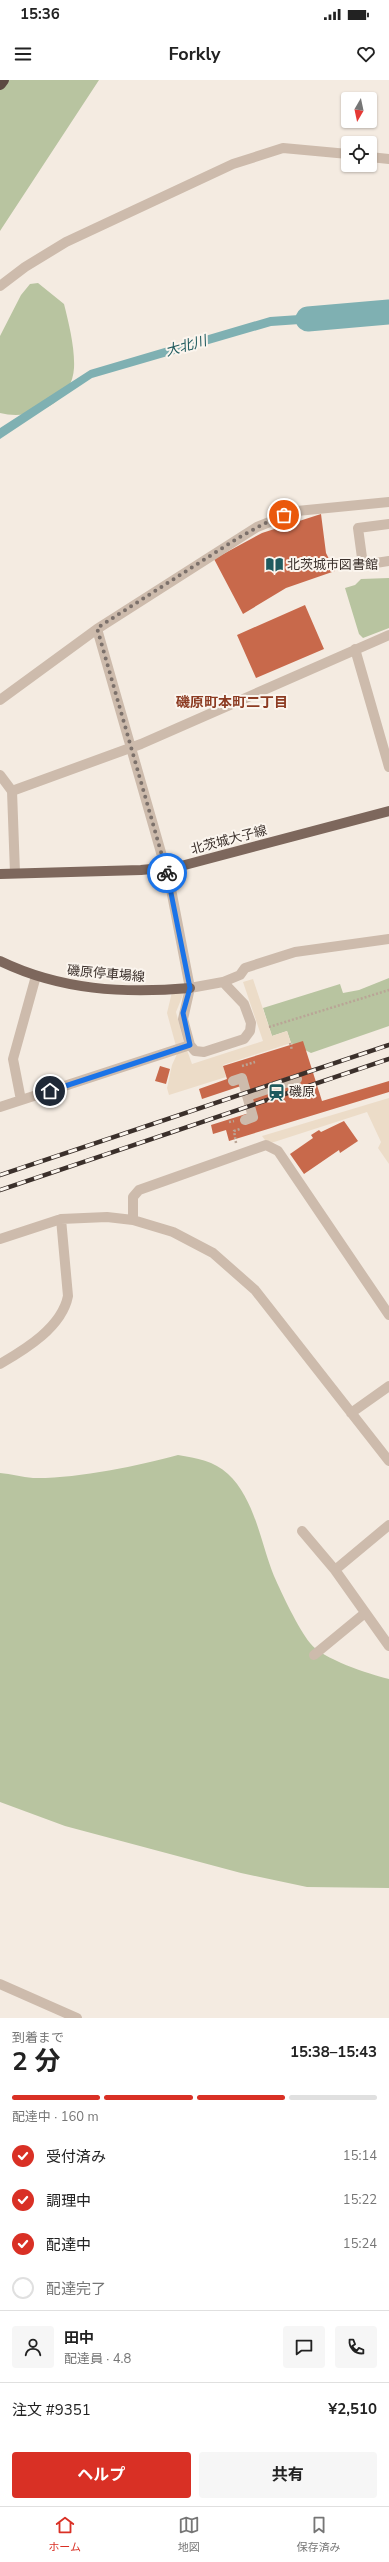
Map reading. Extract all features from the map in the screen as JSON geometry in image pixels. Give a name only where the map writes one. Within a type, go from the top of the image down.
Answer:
[{"type":"highway","points":[[0,84],[3,80]]},
{"type":"main road","name":"北茨城大子線","points":[[0,874],[166,868],[192,864],[389,811]]},
{"type":"main road","name":"磯原停車場線","points":[[0,961],[36,976],[97,989],[134,991],[190,988]]},
{"type":"street","points":[[0,286],[25,266],[66,242],[232,164],[283,148],[341,153]]},
{"type":"street","points":[[377,158],[389,159]]},
{"type":"street","points":[[0,700],[97,628],[238,538],[271,520],[297,511],[389,502]]},
{"type":"street","points":[[389,524],[358,528],[363,564],[389,561]]},
{"type":"street","points":[[97,628],[130,748],[166,868],[190,988],[183,1013],[190,1045],[195,1051],[204,1052],[244,1039],[250,1031],[251,1023],[244,1004],[223,982]]},
{"type":"street","points":[[12,791],[130,748],[389,635]]},
{"type":"street","points":[[355,649],[389,767]]},
{"type":"street","points":[[0,775],[12,791],[15,874]]},
{"type":"street","points":[[190,988],[223,982],[240,975],[245,968],[296,952],[389,939]]},
{"type":"street","points":[[21,1100],[13,1058],[36,976]]},
{"type":"street","points":[[0,1107],[190,1045]]},
{"type":"street","points":[[247,1096],[297,1079]]},
{"type":"street","points":[[236,1082],[247,1096],[247,1118]]},
{"type":"street","points":[[133,1220],[133,1197],[139,1190],[266,1145],[278,1151],[389,1315]]},
{"type":"street","points":[[0,1239],[61,1219],[107,1217],[133,1220],[173,1232],[213,1253],[255,1290],[389,1461]]},
{"type":"street","points":[[0,1364],[38,1338],[62,1314],[66,1306],[68,1296],[61,1219]]},
{"type":"street","points":[[351,1413],[389,1386]]},
{"type":"street","points":[[335,1570],[389,1524]]},
{"type":"street","points":[[302,1531],[335,1570],[389,1646]]},
{"type":"street","points":[[314,1655],[365,1613]]},
{"type":"street","points":[[0,1984],[77,2018]]},
{"type":"path","points":[[269,1027],[389,990]]},
{"type":"path","points":[[290,1043],[292,1050]]},
{"type":"path","points":[[234,1131],[236,1138]]},
{"type":"green space","points":[[0,80],[99,80],[0,231]]},
{"type":"green space","points":[[38,283],[64,304],[74,352],[72,381],[58,400],[37,412],[12,415],[0,413],[0,336],[21,295],[30,284]]},
{"type":"green space","points":[[389,578],[389,628],[363,638],[359,634],[345,588],[355,585],[361,579]]},
{"type":"green space","points":[[389,978],[389,1026],[311,1053],[291,1043],[287,1031],[272,1036],[263,1008],[340,984],[343,993],[359,990]]},
{"type":"green space","points":[[178,1455],[211,1463],[228,1474],[237,1484],[251,1509],[277,1583],[295,1620],[310,1643],[316,1649],[335,1660],[358,1670],[389,1679],[389,1888],[307,1887],[241,1873],[65,1826],[0,1802],[0,1473],[33,1478],[50,1478],[87,1474],[126,1467]]},
{"type":"shaded area","points":[[253,979],[272,1036],[287,1031],[291,1043],[223,1065],[226,1077],[169,1095],[167,1088],[172,1065],[177,1054],[187,1050],[192,1064],[263,1041],[243,982]]},
{"type":"shaded area","points":[[185,990],[176,1012],[184,1043],[176,1046],[167,1013],[172,992]]},
{"type":"shaded area","points":[[389,1098],[389,1164],[378,1148],[381,1142],[367,1112],[271,1143],[265,1140],[262,1136]]},
{"type":"water","points":[[343,312],[343,321],[271,326],[92,378],[0,439],[0,428],[90,370],[270,317]]},
{"type":"building","name":"北茨城市図書館","points":[[321,514],[326,553],[335,571],[286,588],[243,614],[214,559],[262,533]]},
{"type":"building","points":[[305,605],[324,649],[256,678],[237,635]]},
{"type":"building","points":[[303,1041],[322,1101],[389,1081],[389,1092],[229,1141],[226,1130],[213,1134],[211,1125],[249,1113],[241,1086],[202,1099],[199,1089],[227,1079],[223,1066]]},
{"type":"building","points":[[160,1066],[170,1069],[166,1084],[155,1081]]},
{"type":"building","points":[[344,1121],[358,1141],[340,1153],[339,1150],[304,1174],[290,1154],[313,1138],[311,1135],[319,1130],[321,1132]]},
{"type":"waterway","name":"大北川","points":[[308,319],[389,312]]},
{"type":"railway","points":[[0,1175],[389,1045]]},
{"type":"railway","points":[[0,1190],[389,1059]]},
{"type":"way so far","points":[[167,873],[130,748],[97,628],[208,559],[257,526],[284,515]]},
{"type":"place","name":"北茨城市図書館","points":[[274,565]]},
{"type":"place","name":"磯原","points":[[276,1092]]},
{"type":"district","name":"磯原町本町二丁目","points":[[232,702]]},
{"type":"route","points":[[50,1091],[190,1045],[183,1019],[183,1013],[190,988],[167,873]]}]
